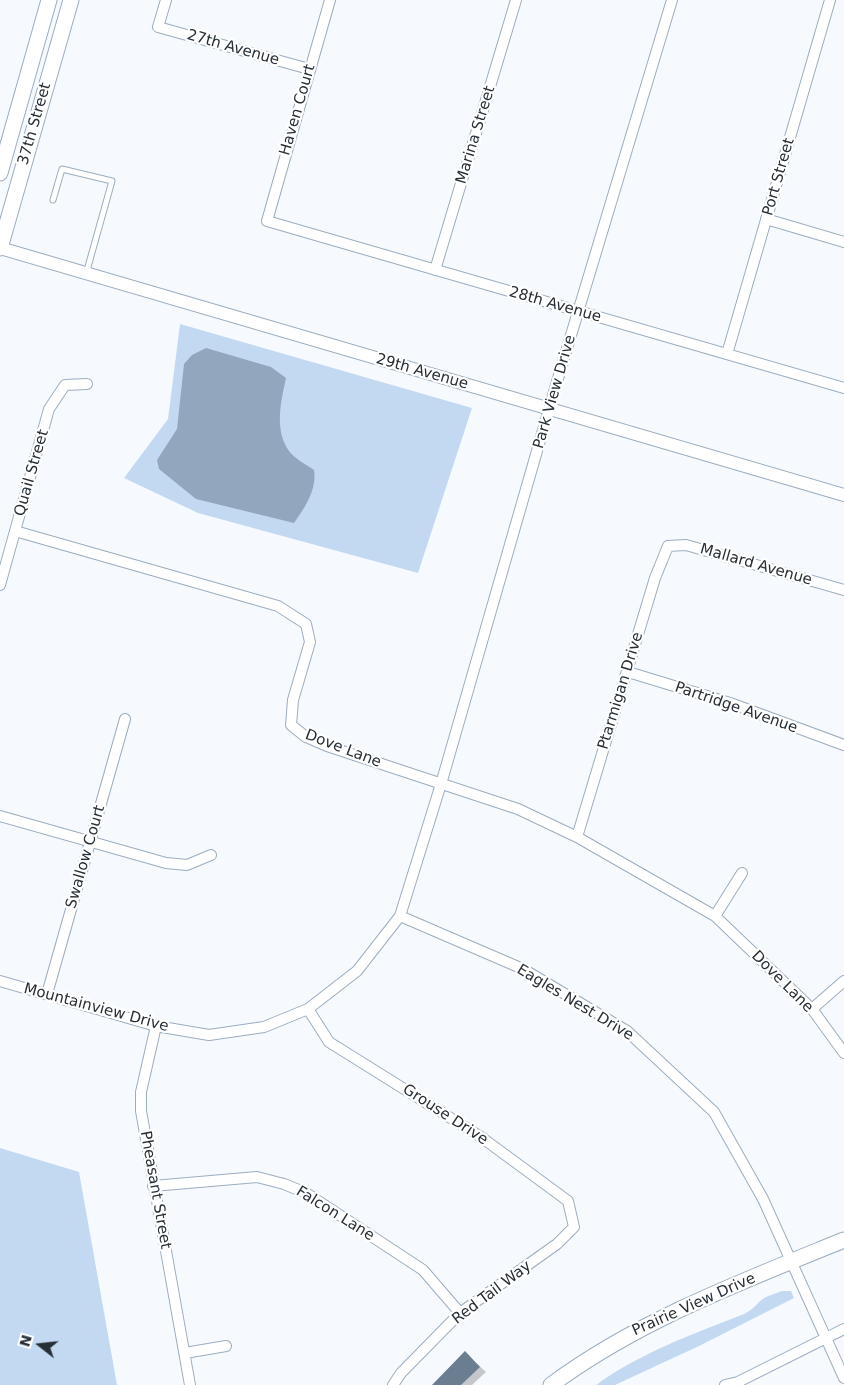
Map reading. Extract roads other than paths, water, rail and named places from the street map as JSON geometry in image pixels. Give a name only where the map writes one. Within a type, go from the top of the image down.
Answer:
[{"type":"main road","name":"37th Street","points":[[0,173],[49,0]]},
{"type":"main road","name":"37th Street","points":[[0,248],[71,0]]},
{"type":"main road","name":"Prairie View Drive","points":[[551,1385],[625,1336],[790,1262],[844,1240]]},
{"type":"street","name":"27th Avenue","points":[[166,0],[158,27],[309,69]]},
{"type":"street","name":"Haven Court","points":[[267,221],[330,0]]},
{"type":"street","name":"Marina Street","points":[[435,270],[516,0]]},
{"type":"street","name":"Park View Drive","points":[[441,784],[549,409],[672,0]]},
{"type":"street","name":"Port Street","points":[[727,354],[830,0]]},
{"type":"street","points":[[766,219],[844,242]]},
{"type":"street","name":"28th Avenue","points":[[267,221],[844,388]]},
{"type":"street","name":"29th Avenue","points":[[0,248],[844,495]]},
{"type":"street","name":"Quail Street","points":[[0,585],[49,409],[65,384],[87,384]]},
{"type":"street","name":"Dove Lane","points":[[16,531],[278,606],[306,624],[310,642],[293,700],[291,725],[306,737],[327,746],[518,809],[577,836],[714,916],[812,1009],[844,1053]]},
{"type":"street","name":"Mallard Avenue","points":[[668,546],[686,545],[844,590]]},
{"type":"street","name":"Ptarmigan Drive","points":[[577,836],[655,578],[668,546]]},
{"type":"street","name":"Partridge Avenue","points":[[628,672],[730,703],[844,745]]},
{"type":"street","name":"Swallow Court","points":[[47,994],[125,719]]},
{"type":"street","name":"Mountainview Drive","points":[[0,981],[156,1026],[208,1035],[264,1027],[308,1009],[357,971],[400,916],[441,784]]},
{"type":"street","points":[[0,816],[166,864],[187,866],[211,856]]},
{"type":"street","points":[[714,916],[742,873]]},
{"type":"street","name":"Eagles Nest Drive","points":[[400,916],[523,969],[627,1032],[714,1112],[763,1199],[844,1378]]},
{"type":"street","points":[[812,1009],[844,981]]},
{"type":"street","name":"Grouse Drive","points":[[308,1009],[329,1042],[481,1137],[568,1201],[574,1227]]},
{"type":"street","name":"Pheasant Street","points":[[156,1026],[142,1092],[141,1111],[190,1385]]},
{"type":"street","name":"Falcon Lane","points":[[153,1186],[257,1177],[284,1184],[306,1193],[423,1270],[460,1313]]},
{"type":"street","name":"Red Tail Way","points":[[394,1385],[401,1373],[460,1313],[557,1244],[574,1227]]},
{"type":"street","points":[[725,1385],[738,1384],[844,1329]]},
{"type":"street","points":[[185,1353],[226,1346]]},
{"type":"lane","points":[[53,200],[62,169],[112,181],[86,274]]}]
